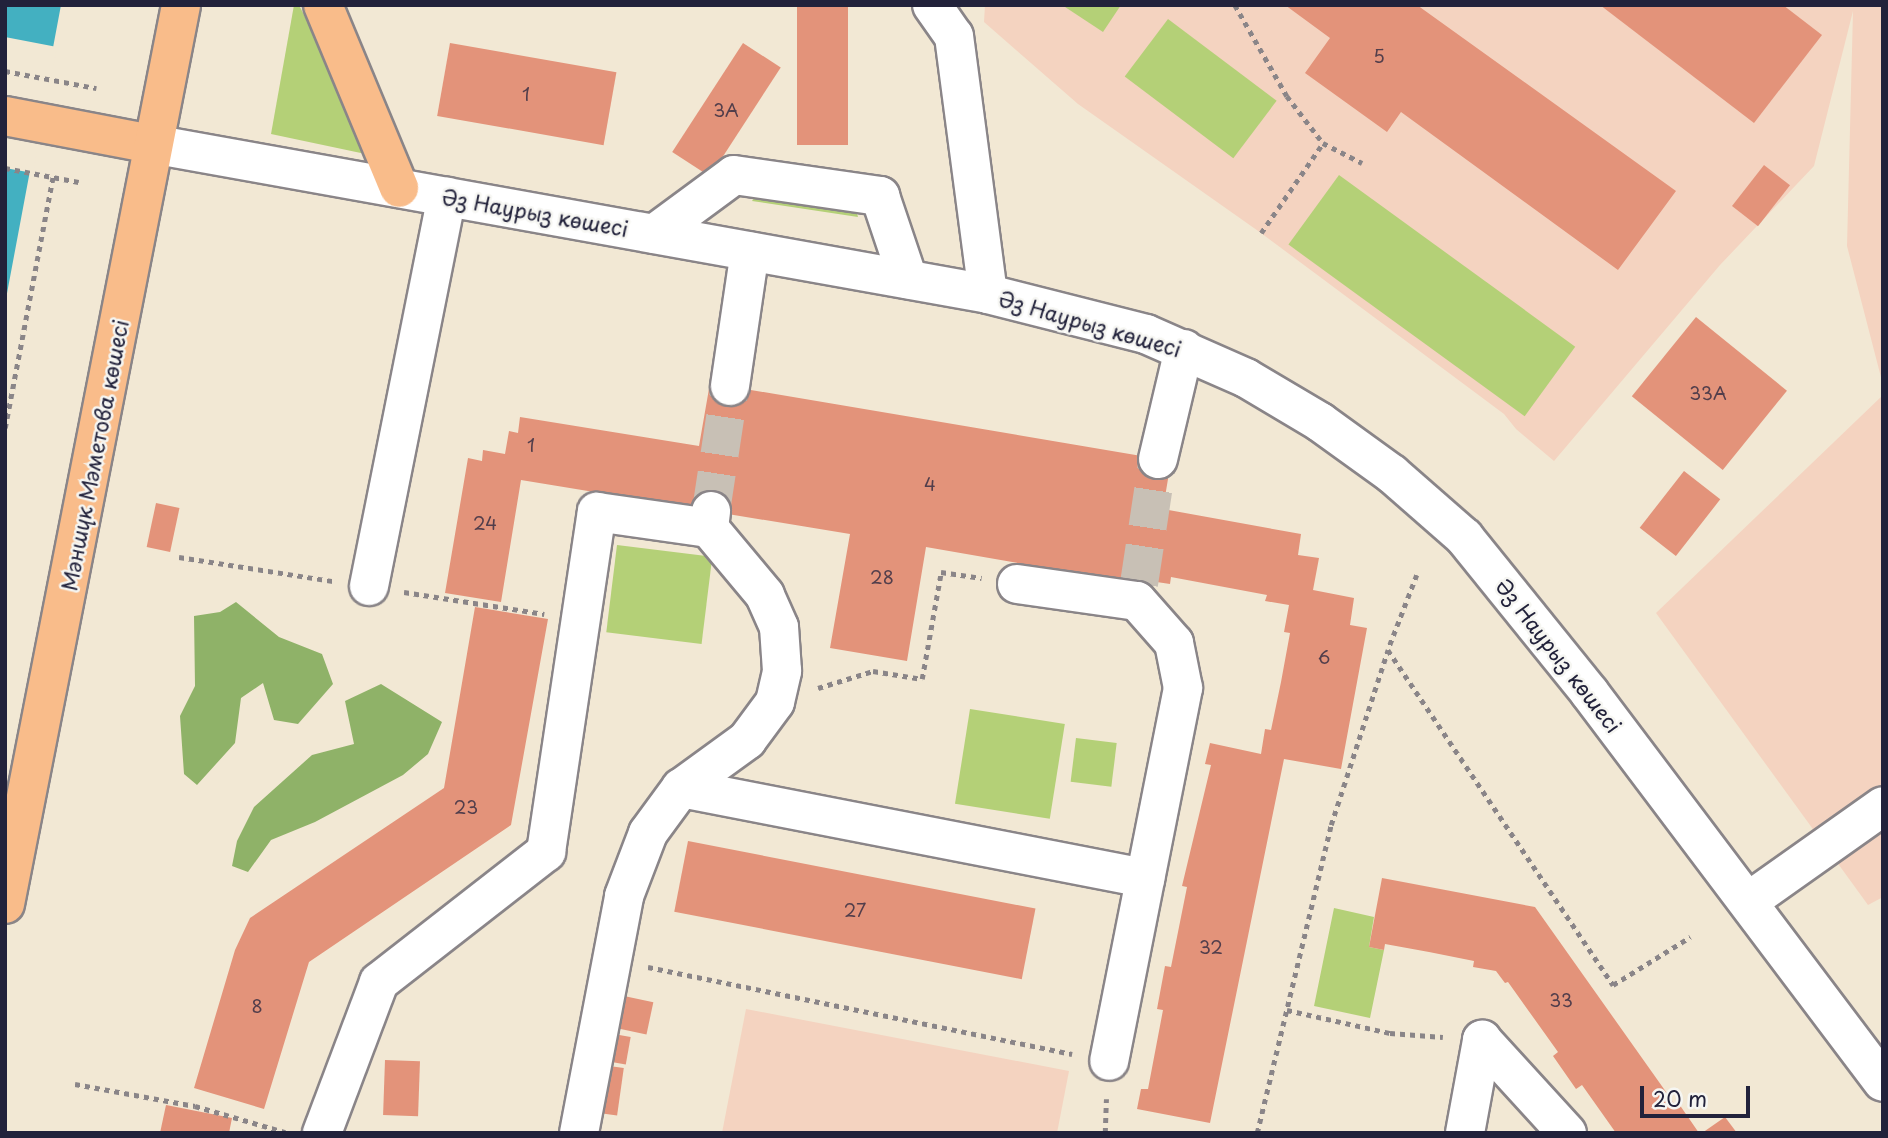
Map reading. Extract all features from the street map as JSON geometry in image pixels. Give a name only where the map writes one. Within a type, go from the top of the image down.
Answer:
[{"type":"main road","name":"Мәншүк Мәметова көшесі","points":[[5,904],[181,5]]},
{"type":"main road","points":[[323,5],[399,188]]},
{"type":"main road","points":[[5,116],[152,144]]},
{"type":"street","points":[[932,5],[956,20],[988,294]]},
{"type":"street","name":"Әз Наурыз көшесі","points":[[152,144],[988,294],[1146,334],[1246,377],[1320,422],[1392,474],[1464,537],[1589,692],[1883,1082]]},
{"type":"street","points":[[654,234],[734,175],[880,196],[908,279]]},
{"type":"street","points":[[369,586],[447,197]]},
{"type":"street","points":[[730,386],[750,251]]},
{"type":"street","points":[[1157,459],[1184,349]]},
{"type":"street","points":[[323,1133],[379,982],[546,852],[597,512],[710,520],[765,595],[779,627],[782,671],[775,702],[747,740],[681,788],[648,833],[624,896],[579,1133]]},
{"type":"street","points":[[1017,584],[1138,593],[1174,643],[1183,688],[1108,1061]]},
{"type":"street","points":[[681,788],[1145,878]]},
{"type":"street","points":[[1749,901],[1883,806]]},
{"type":"street","points":[[1465,1133],[1482,1040]]},
{"type":"street","points":[[1482,1040],[1567,1133]]},
{"type":"path","points":[[1235,5],[1287,96],[1323,142],[1362,163]]},
{"type":"path","points":[[5,71],[96,88]]},
{"type":"path","points":[[1261,233],[1323,142]]},
{"type":"path","points":[[5,168],[79,182]]},
{"type":"path","points":[[5,428],[53,177]]},
{"type":"path","points":[[775,702],[873,671],[922,679],[941,572],[1017,584]]},
{"type":"path","points":[[1257,1133],[1331,825],[1388,650],[1417,575]]},
{"type":"path","points":[[1388,650],[1613,985],[1690,937]]},
{"type":"path","points":[[612,960],[1108,1061],[1105,1133]]},
{"type":"path","points":[[1287,1010],[1390,1033],[1482,1040]]},
{"type":"path","points":[[75,1084],[195,1105],[286,1133]]},
{"type":"shaded area","points":[[985,5],[1883,5],[1883,385],[1847,246],[1853,11],[1814,166],[1720,265],[1554,461],[1516,429],[1504,414],[1261,233],[1078,104],[984,22]]},
{"type":"shaded area","points":[[1883,395],[1883,897],[1868,905],[1656,613]]},
{"type":"shaded area","points":[[746,1009],[1069,1071],[1057,1133],[722,1133]]},
{"type":"green space","points":[[294,5],[299,5],[375,156],[271,134]]},
{"type":"green space","points":[[1062,5],[1121,5],[1103,32]]},
{"type":"green space","points":[[1168,19],[1277,101],[1233,158],[1125,77]]},
{"type":"green space","points":[[1339,175],[1575,347],[1525,416],[1288,245]]},
{"type":"green space","points":[[758,192],[854,203],[858,217],[752,201]]},
{"type":"green space","points":[[617,545],[712,557],[702,644],[606,632]]},
{"type":"green space","points":[[236,602],[279,637],[322,654],[333,684],[298,724],[274,720],[263,683],[241,698],[235,743],[197,785],[184,774],[180,716],[195,686],[194,616],[220,612]]},
{"type":"green space","points":[[381,684],[442,722],[428,754],[403,775],[315,822],[271,840],[248,872],[232,866],[237,841],[254,807],[312,755],[354,744],[345,701]]},
{"type":"green space","points":[[970,709],[1065,724],[1050,819],[955,804]]},
{"type":"green space","points":[[1076,738],[1117,743],[1111,787],[1071,782]]},
{"type":"green space","points":[[1334,908],[1374,917],[1369,947],[1384,950],[1370,1018],[1314,1006]]},
{"type":"water","points":[[5,5],[61,5],[5,304]]},
{"type":"pier","points":[[5,37],[57,47],[33,173],[5,168]]},
{"type":"building","points":[[797,5],[848,5],[848,145],[797,145]]},
{"type":"building","points":[[1285,5],[1417,5],[1676,191],[1618,270],[1401,112],[1387,132],[1305,73],[1330,38]]},
{"type":"building","points":[[1600,5],[1783,5],[1822,35],[1754,123]]},
{"type":"building","points":[[450,43],[616,72],[604,145],[437,116]]},
{"type":"building","points":[[743,43],[781,68],[710,177],[672,152]]},
{"type":"building","points":[[1764,165],[1790,185],[1758,226],[1732,206]]},
{"type":"building","points":[[1696,317],[1787,391],[1723,470],[1632,396]]},
{"type":"building","points":[[710,383],[1171,461],[1163,509],[1301,534],[1298,555],[1319,558],[1313,590],[1354,598],[1350,625],[1367,628],[1341,769],[1284,759],[1210,1123],[1137,1109],[1141,1089],[1148,1089],[1163,1010],[1157,1009],[1165,966],[1171,967],[1187,887],[1182,886],[1211,765],[1205,764],[1210,743],[1261,754],[1265,729],[1271,730],[1281,682],[1290,633],[1284,632],[1289,605],[1265,601],[1267,595],[1171,577],[1170,584],[1150,581],[1150,586],[926,547],[907,661],[830,648],[850,534],[521,480],[501,602],[445,593],[468,458],[482,461],[483,450],[505,454],[509,431],[518,433],[520,417],[699,446]]},
{"type":"building","points":[[1684,471],[1720,499],[1676,556],[1640,528]]},
{"type":"building","points":[[156,503],[179,508],[170,552],[147,547]]},
{"type":"building","points":[[475,607],[548,619],[511,825],[309,962],[264,1109],[194,1088],[235,950],[250,918],[444,788]]},
{"type":"building","points":[[688,841],[1035,909],[1022,979],[674,912]]},
{"type":"building","points":[[1382,878],[1535,907],[1676,1106],[1679,1104],[1699,1133],[1616,1133],[1582,1085],[1576,1089],[1553,1056],[1558,1052],[1508,982],[1505,983],[1496,971],[1473,967],[1474,961],[1429,952],[1385,944],[1384,950],[1369,947]]},
{"type":"building","points":[[624,996],[653,1002],[646,1035],[617,1028]]},
{"type":"building","points":[[608,1033],[631,1037],[626,1065],[603,1061]]},
{"type":"building","points":[[385,1060],[420,1061],[418,1116],[383,1115]]},
{"type":"building","points":[[602,1065],[624,1068],[617,1116],[595,1113]]},
{"type":"building","points":[[166,1105],[232,1118],[229,1133],[160,1133]]},
{"type":"building","points":[[1725,1117],[1737,1133],[1702,1133]]},
{"type":"tunnel","points":[[711,511],[730,386]]},
{"type":"tunnel","points":[[1139,584],[1158,459]]}]
